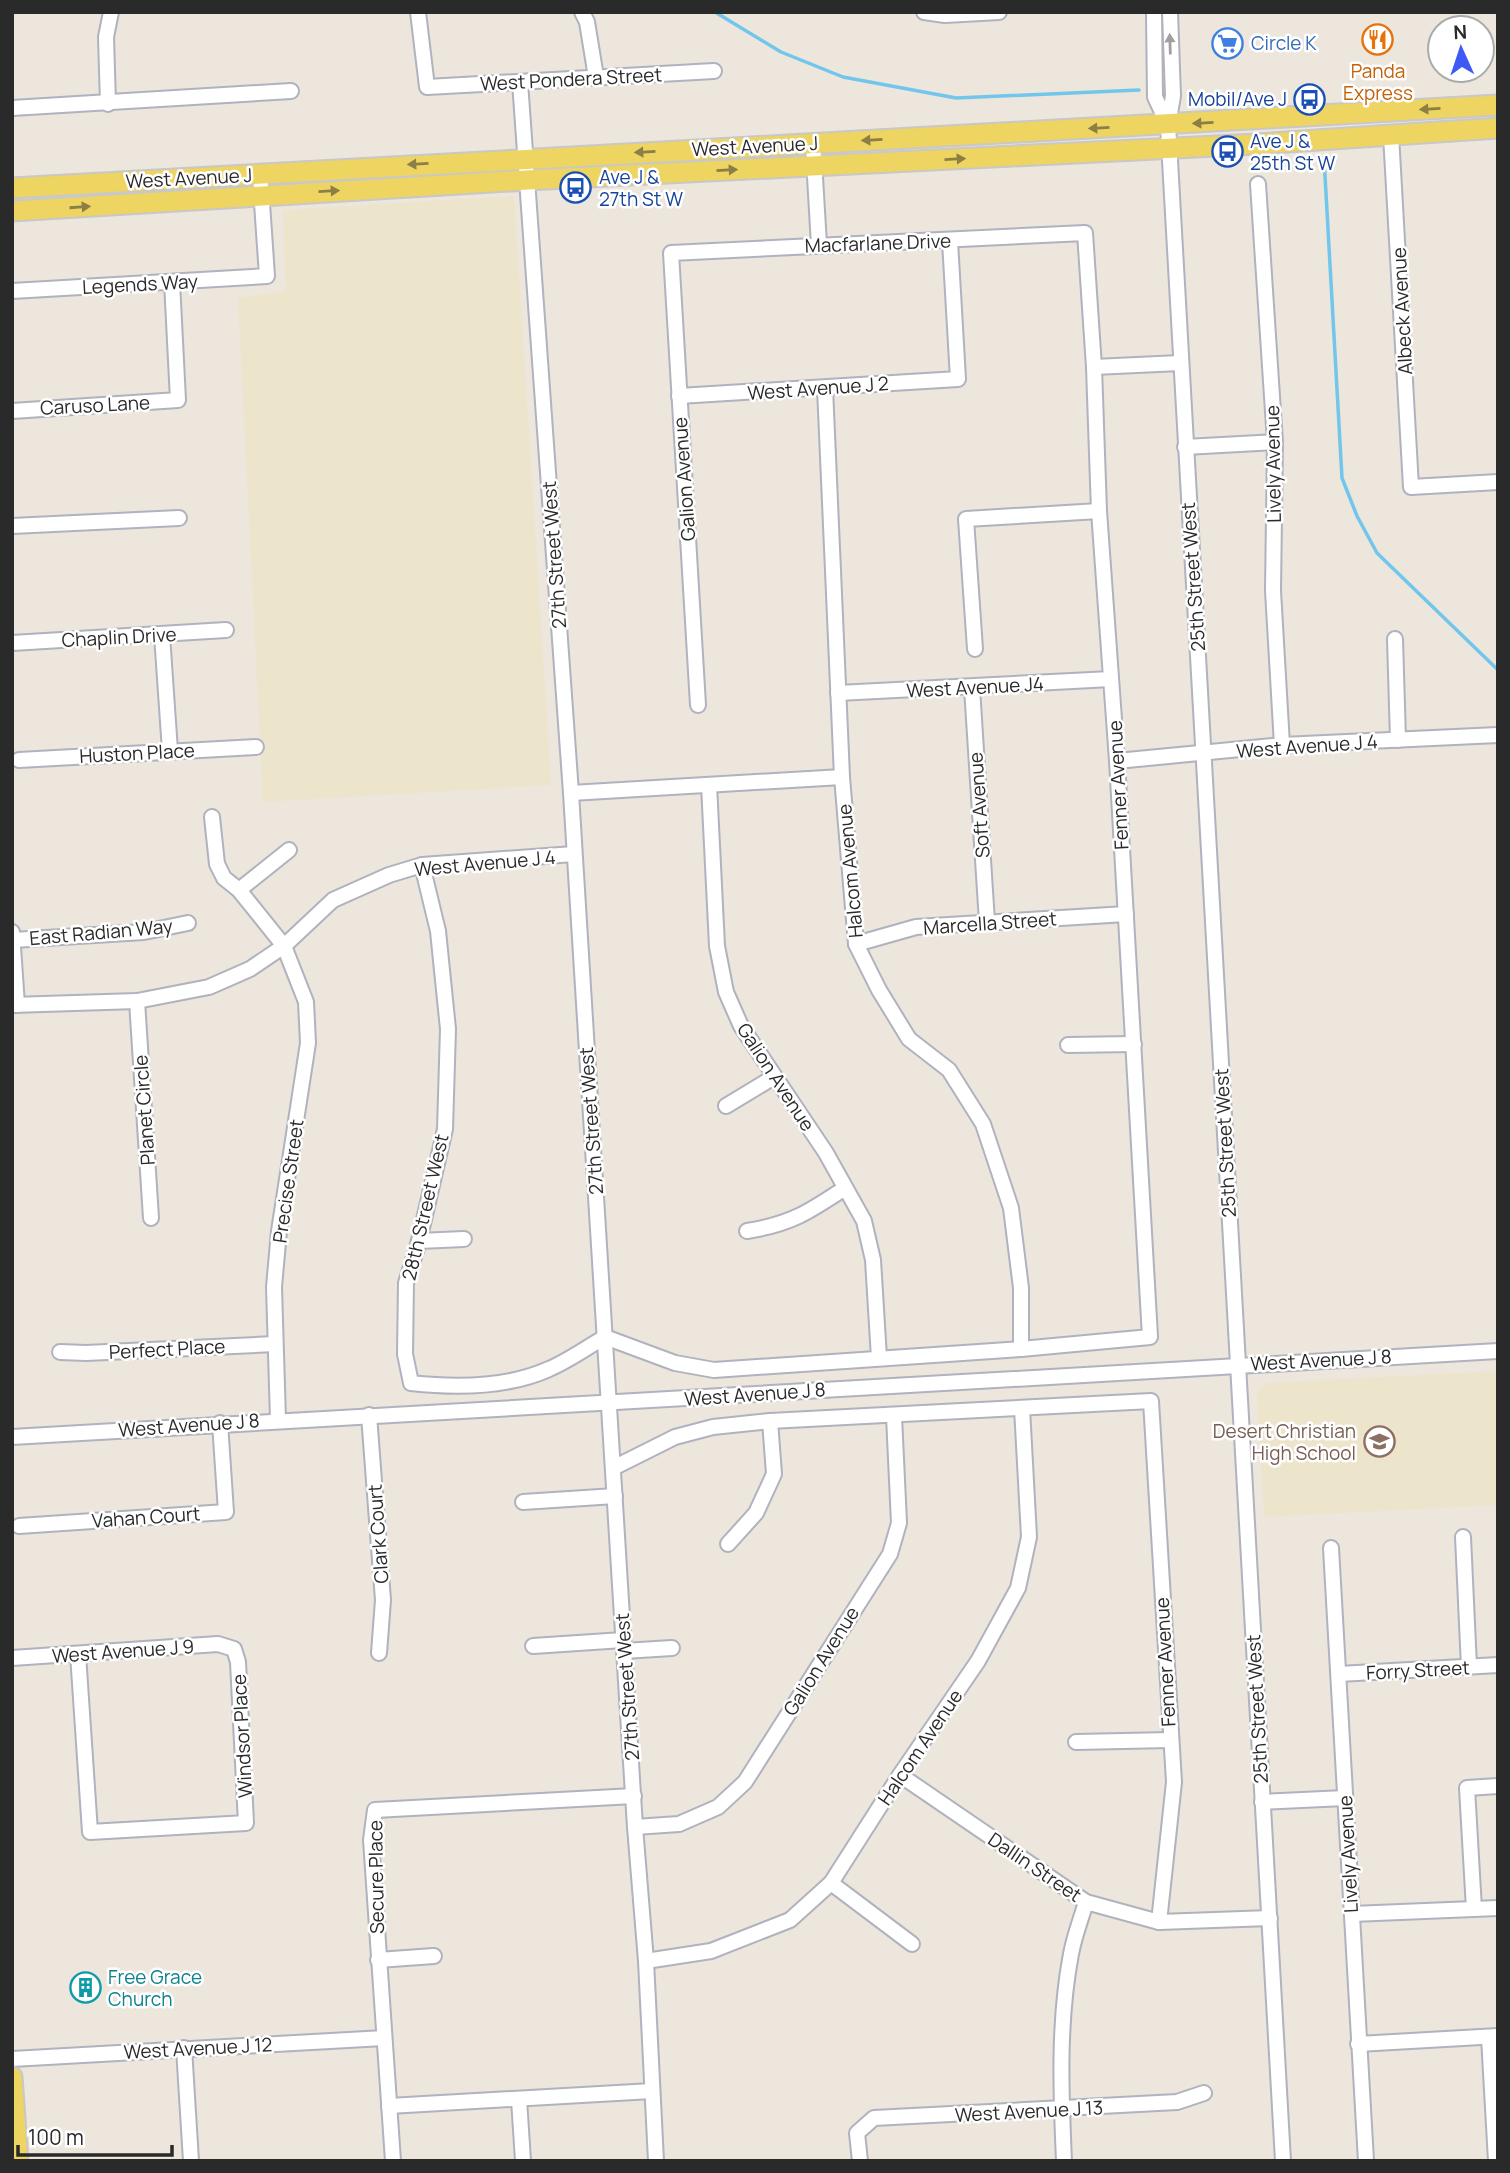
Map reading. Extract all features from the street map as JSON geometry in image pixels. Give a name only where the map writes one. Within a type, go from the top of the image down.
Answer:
[{"type":"main road","name":"West Avenue J","points":[[12,188],[1498,106]]},
{"type":"main road","name":"West Avenue J","points":[[12,211],[527,180],[1168,148],[1498,128]]},
{"type":"main road","points":[[12,2077],[18,2161]]},
{"type":"street","points":[[108,104],[106,37],[111,12]]},
{"type":"street","name":"West Pondera Street","points":[[418,12],[427,88],[714,71]]},
{"type":"street","points":[[582,12],[587,22],[596,77]]},
{"type":"street","points":[[924,12],[945,15],[999,12]]},
{"type":"street","name":"25th Street West","points":[[1154,12],[1155,97],[1168,125]]},
{"type":"street","name":"25th Street West","points":[[1170,12],[1173,96],[1168,125],[1168,148],[1283,2161]]},
{"type":"street","name":"27th Street West","points":[[520,82],[571,793],[635,1827],[646,1961],[656,2161]]},
{"type":"street","points":[[12,108],[291,91]]},
{"type":"street","name":"Albeck Avenue","points":[[1391,135],[1411,487],[1498,482]]},
{"type":"street","points":[[813,143],[820,245]]},
{"type":"street","points":[[260,174],[261,195]]},
{"type":"street","name":"Lively Avenue","points":[[1258,184],[1275,442],[1273,591],[1282,745]]},
{"type":"street","name":"Legends Way","points":[[12,291],[267,276],[261,195]]},
{"type":"street","name":"Macfarlane Drive","points":[[671,253],[1085,233]]},
{"type":"street","name":"Fenner Avenue","points":[[1021,1349],[1150,1337],[1135,1044],[1099,511],[1094,367],[1085,233]]},
{"type":"street","name":"West Avenue J 2","points":[[679,396],[958,379],[950,240]]},
{"type":"street","name":"Galion Avenue","points":[[671,253],[698,705]]},
{"type":"street","name":"Caruso Lane","points":[[12,411],[178,400],[172,282]]},
{"type":"street","points":[[1094,367],[1180,363]]},
{"type":"street","name":"Halcom Avenue","points":[[825,388],[842,777],[856,944],[879,990],[909,1039],[949,1070],[983,1124],[1010,1208],[1021,1288],[1021,1349]]},
{"type":"street","points":[[1185,447],[1275,442]]},
{"type":"street","points":[[975,649],[966,519],[1099,511]]},
{"type":"street","points":[[12,526],[179,518]]},
{"type":"street","name":"Chaplin Drive","points":[[12,643],[226,630]]},
{"type":"street","points":[[162,635],[170,751]]},
{"type":"street","points":[[1395,639],[1398,740]]},
{"type":"street","name":"West Avenue J4","points":[[838,693],[1111,680]]},
{"type":"street","name":"Soft Avenue","points":[[972,688],[987,922]]},
{"type":"street","name":"West Avenue J 4","points":[[1117,761],[1282,745],[1498,734]]},
{"type":"street","name":"Huston Place","points":[[19,760],[256,747]]},
{"type":"street","points":[[571,793],[842,777]]},
{"type":"street","name":"Galion Avenue","points":[[709,785],[718,946],[726,992],[741,1026],[826,1153],[864,1221],[873,1260],[878,1358]]},
{"type":"street","name":"Precise Street","points":[[212,817],[217,864],[224,877],[239,890],[284,946],[306,1002],[308,1043],[279,1231],[274,1287],[278,1420]]},
{"type":"street","points":[[239,890],[289,850]]},
{"type":"street","name":"West Avenue J 4","points":[[14,1005],[137,1001],[209,987],[250,969],[284,946],[333,901],[389,875],[422,865],[574,854]]},
{"type":"street","name":"28th Street West","points":[[422,865],[438,931],[448,1029],[445,1129],[419,1241],[406,1283],[405,1354],[411,1383],[438,1386],[514,1382],[550,1369],[605,1337]]},
{"type":"street","name":"Marcella Street","points":[[856,944],[916,927],[1126,914]]},
{"type":"street","name":"East Radian Way","points":[[13,940],[144,932],[188,923]]},
{"type":"street","points":[[12,931],[14,1005]]},
{"type":"street","name":"Planet Circle","points":[[137,1001],[151,1218]]},
{"type":"street","points":[[1068,1045],[1135,1044]]},
{"type":"street","points":[[726,1106],[774,1077]]},
{"type":"street","points":[[747,1231],[795,1220],[845,1188]]},
{"type":"street","points":[[419,1241],[464,1240]]},
{"type":"street","points":[[605,1337],[675,1363],[714,1370],[1021,1349]]},
{"type":"street","name":"Perfect Place","points":[[60,1352],[275,1344]]},
{"type":"street","name":"West Avenue J 8","points":[[12,1437],[1498,1351]]},
{"type":"street","name":"Fenner Avenue","points":[[1022,1408],[1151,1401],[1174,1782],[1159,1922]]},
{"type":"street","points":[[613,1468],[675,1437],[713,1427],[770,1421],[1022,1408]]},
{"type":"street","name":"Halcom Avenue","points":[[646,1961],[711,1951],[790,1920],[831,1883],[978,1661],[1018,1588],[1029,1537],[1022,1408]]},
{"type":"street","name":"Clark Court","points":[[369,1415],[383,1600],[379,1653]]},
{"type":"street","name":"Galion Avenue","points":[[635,1827],[679,1824],[718,1807],[745,1782],[890,1554],[899,1523],[894,1416]]},
{"type":"street","points":[[728,1544],[757,1513],[774,1474],[770,1421]]},
{"type":"street","name":"Vahan Court","points":[[19,1526],[226,1512],[220,1423]]},
{"type":"street","points":[[523,1502],[615,1496]]},
{"type":"street","points":[[1463,1537],[1469,1667]]},
{"type":"street","name":"Lively Avenue","points":[[1331,1548],[1366,2161]]},
{"type":"street","name":"West Avenue J 9","points":[[12,1658],[218,1644],[234,1649]]},
{"type":"street","points":[[533,1646],[672,1648]]},
{"type":"street","name":"Windsor Place","points":[[78,1654],[90,1832],[246,1823],[238,1662],[234,1649]]},
{"type":"street","name":"Forry Street","points":[[1339,1674],[1498,1665]]},
{"type":"street","points":[[1076,1742],[1170,1740]]},
{"type":"street","name":"Dallin Street","points":[[900,1775],[1086,1902],[1159,1922],[1270,1918]]},
{"type":"street","points":[[1474,1909],[1467,1787],[1498,1786]]},
{"type":"street","name":"Secure Place","points":[[393,2161],[371,1840],[374,1810],[634,1796]]},
{"type":"street","points":[[1262,1802],[1345,1798]]},
{"type":"street","points":[[831,1883],[912,1944]]},
{"type":"street","points":[[1064,2161],[1062,2110],[1065,2003],[1071,1954],[1086,1902]]},
{"type":"street","points":[[1352,1914],[1498,1908]]},
{"type":"street","points":[[378,1960],[434,1956]]},
{"type":"street","points":[[1358,2043],[1494,2037],[1496,2161]]},
{"type":"street","name":"West Avenue J 12","points":[[12,2059],[384,2038]]},
{"type":"street","points":[[184,2048],[191,2161]]},
{"type":"street","points":[[389,2106],[652,2091]]},
{"type":"street","name":"West Avenue J 13","points":[[860,2161],[857,2133],[874,2118],[1177,2102],[1204,2093]]},
{"type":"street","points":[[519,2099],[523,2161]]},
{"type":"shaded area","points":[[514,196],[551,785],[263,802],[238,298],[286,291],[283,210]]},
{"type":"shaded area","name":"Desert Christian High School","points":[[1498,1371],[1498,1505],[1264,1517],[1257,1393],[1266,1383]]},
{"type":"waterway","points":[[715,12],[781,52],[843,77],[956,98],[1139,90]]},
{"type":"waterway","points":[[1324,158],[1342,478],[1357,516],[1377,553],[1498,670]]},
{"type":"place","name":"Panda Express","points":[[1378,40]]},
{"type":"place","name":"Circle K","points":[[1228,43]]},
{"type":"place","name":"Mobil/Ave J","points":[[1310,99]]},
{"type":"place","name":"Ave J & 25th St W","points":[[1227,152]]},
{"type":"place","name":"Ave J & 27th St W","points":[[576,188]]},
{"type":"place","name":"Desert Christian High School","points":[[1379,1442]]},
{"type":"place","name":"Free Grace Church","points":[[85,1988]]}]
